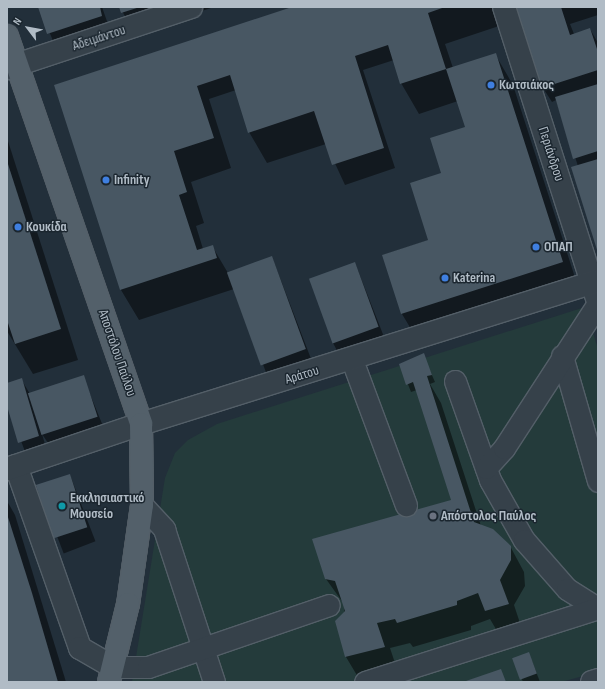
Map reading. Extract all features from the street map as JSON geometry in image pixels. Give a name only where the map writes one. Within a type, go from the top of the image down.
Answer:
[{"type":"main road","name":"Αποστόλου Παύλου","points":[[7,36],[12,66],[142,424],[142,505],[128,604],[111,675]]},
{"type":"street","name":"Αδειμάντου","points":[[12,66],[191,7]]},
{"type":"street","name":"Περιάνδρου","points":[[504,7],[596,292]]},
{"type":"street","points":[[486,468],[504,448],[562,356],[596,292]]},
{"type":"street","name":"Αράτου","points":[[12,468],[142,424],[352,360],[596,292]]},
{"type":"street","points":[[562,356],[598,481]]},
{"type":"street","points":[[352,360],[406,505]]},
{"type":"street","points":[[455,381],[499,500],[524,540],[567,589],[598,608]]},
{"type":"street","points":[[12,468],[80,648],[111,675],[148,667],[329,605]]},
{"type":"street","points":[[142,505],[164,529],[214,682]]},
{"type":"street","points":[[365,682],[598,608]]},
{"type":"street","points":[[592,682],[598,680]]},
{"type":"green space","points":[[585,307],[598,349],[598,672],[561,682],[132,682],[165,478],[175,453],[188,440],[217,424]]},
{"type":"building","points":[[38,7],[100,7],[102,16],[47,34]]},
{"type":"building","points":[[119,7],[140,7],[121,13]]},
{"type":"building","points":[[292,7],[445,7],[428,13],[446,69],[400,84],[388,45],[355,56],[384,148],[332,165],[314,111],[248,133],[230,75],[197,86],[214,138],[174,151],[187,192],[179,195],[197,250],[213,245],[217,258],[120,290],[54,85]]},
{"type":"building","points":[[516,7],[561,7],[570,35],[590,28],[598,52],[598,70],[542,88]]},
{"type":"building","points":[[496,53],[563,262],[401,314],[382,255],[428,240],[410,183],[441,173],[430,138],[465,127],[446,69]]},
{"type":"building","points":[[598,84],[598,151],[573,159],[555,97]]},
{"type":"building","points":[[598,159],[598,253],[571,167]]},
{"type":"building","points":[[7,161],[61,329],[15,344],[7,320]]},
{"type":"building","points":[[272,256],[306,349],[261,365],[227,272]]},
{"type":"building","points":[[355,262],[379,327],[333,344],[309,279]]},
{"type":"building","name":"Απόστολος Παύλος","points":[[424,353],[432,375],[427,376],[474,522],[493,529],[511,546],[511,560],[500,580],[509,604],[485,611],[478,593],[457,601],[457,605],[397,623],[395,619],[377,623],[385,647],[345,657],[335,621],[345,611],[335,581],[325,579],[312,539],[451,500],[413,382],[406,385],[399,364]]},
{"type":"building","points":[[84,375],[98,417],[41,435],[28,393]]},
{"type":"building","points":[[22,378],[39,436],[18,443],[7,406],[7,383]]},
{"type":"building","name":"Εκκλησιαστικό Μουσείο","points":[[70,474],[87,527],[53,538],[36,485]]},
{"type":"building","points":[[7,514],[32,593],[58,682],[7,682]]},
{"type":"building","points":[[529,652],[537,674],[520,680],[512,658]]},
{"type":"building","points":[[501,669],[506,682],[463,682]]},
{"type":"place","name":"Κωτσιάκος","points":[[491,85]]},
{"type":"place","name":"Infinity","points":[[106,180]]},
{"type":"place","name":"Κουκίδα","points":[[18,227]]},
{"type":"place","name":"ΟΠΑΠ","points":[[536,247]]},
{"type":"place","name":"Katerina","points":[[445,278]]},
{"type":"place","name":"Εκκλησιαστικό Μουσείο","points":[[62,506]]},
{"type":"place","name":"Απόστολος Παύλος","points":[[433,516]]}]
